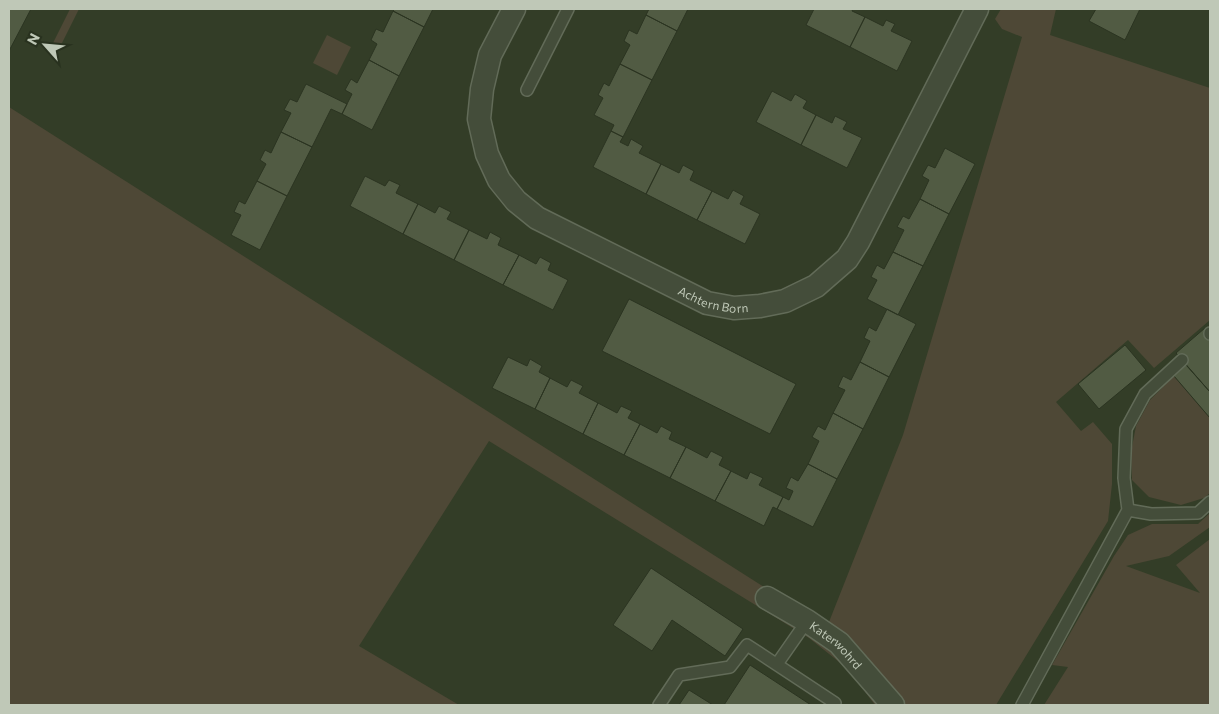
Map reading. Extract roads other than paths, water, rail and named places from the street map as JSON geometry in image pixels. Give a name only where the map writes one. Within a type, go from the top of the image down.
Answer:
[{"type":"street","name":"Achtern Born","points":[[514,9],[490,55],[481,99],[480,119],[487,154],[499,180],[516,201],[537,218],[708,303],[734,308],[760,306],[785,301],[816,286],[847,259],[863,233],[977,9]]},
{"type":"street","name":"Katerwohrd","points":[[767,598],[807,621],[839,643],[893,705]]},
{"type":"lane","points":[[527,90],[568,9]]},
{"type":"lane","points":[[1022,705],[1128,510],[1124,478],[1126,429],[1144,394],[1182,360]]},
{"type":"lane","points":[[1128,510],[1151,514],[1198,513],[1210,502]]},
{"type":"lane","points":[[777,664],[807,621]]},
{"type":"lane","points":[[659,705],[679,675],[730,667],[747,644],[835,703]]}]
